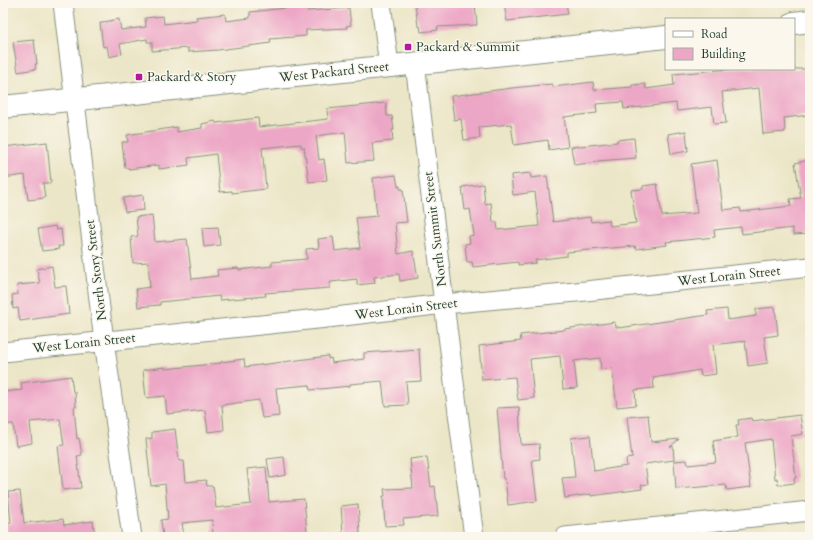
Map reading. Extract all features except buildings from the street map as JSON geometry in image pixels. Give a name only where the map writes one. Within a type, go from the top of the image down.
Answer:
[{"type":"street","name":"North Story Street","points":[[63,3],[104,341],[132,537]]},
{"type":"street","points":[[381,3],[389,66]]},
{"type":"street","points":[[795,23],[810,21]]},
{"type":"street","name":"West Packard Street","points":[[3,107],[665,37]]},
{"type":"street","name":"North Summit Street","points":[[415,63],[474,537]]},
{"type":"street","name":"West Lorain Street","points":[[3,352],[327,318],[444,304],[576,292],[810,267]]},
{"type":"street","points":[[565,537],[810,511]]},
{"type":"place","name":"Packard & Summit","points":[[408,47]]},
{"type":"place","name":"Packard & Story","points":[[139,77]]}]
